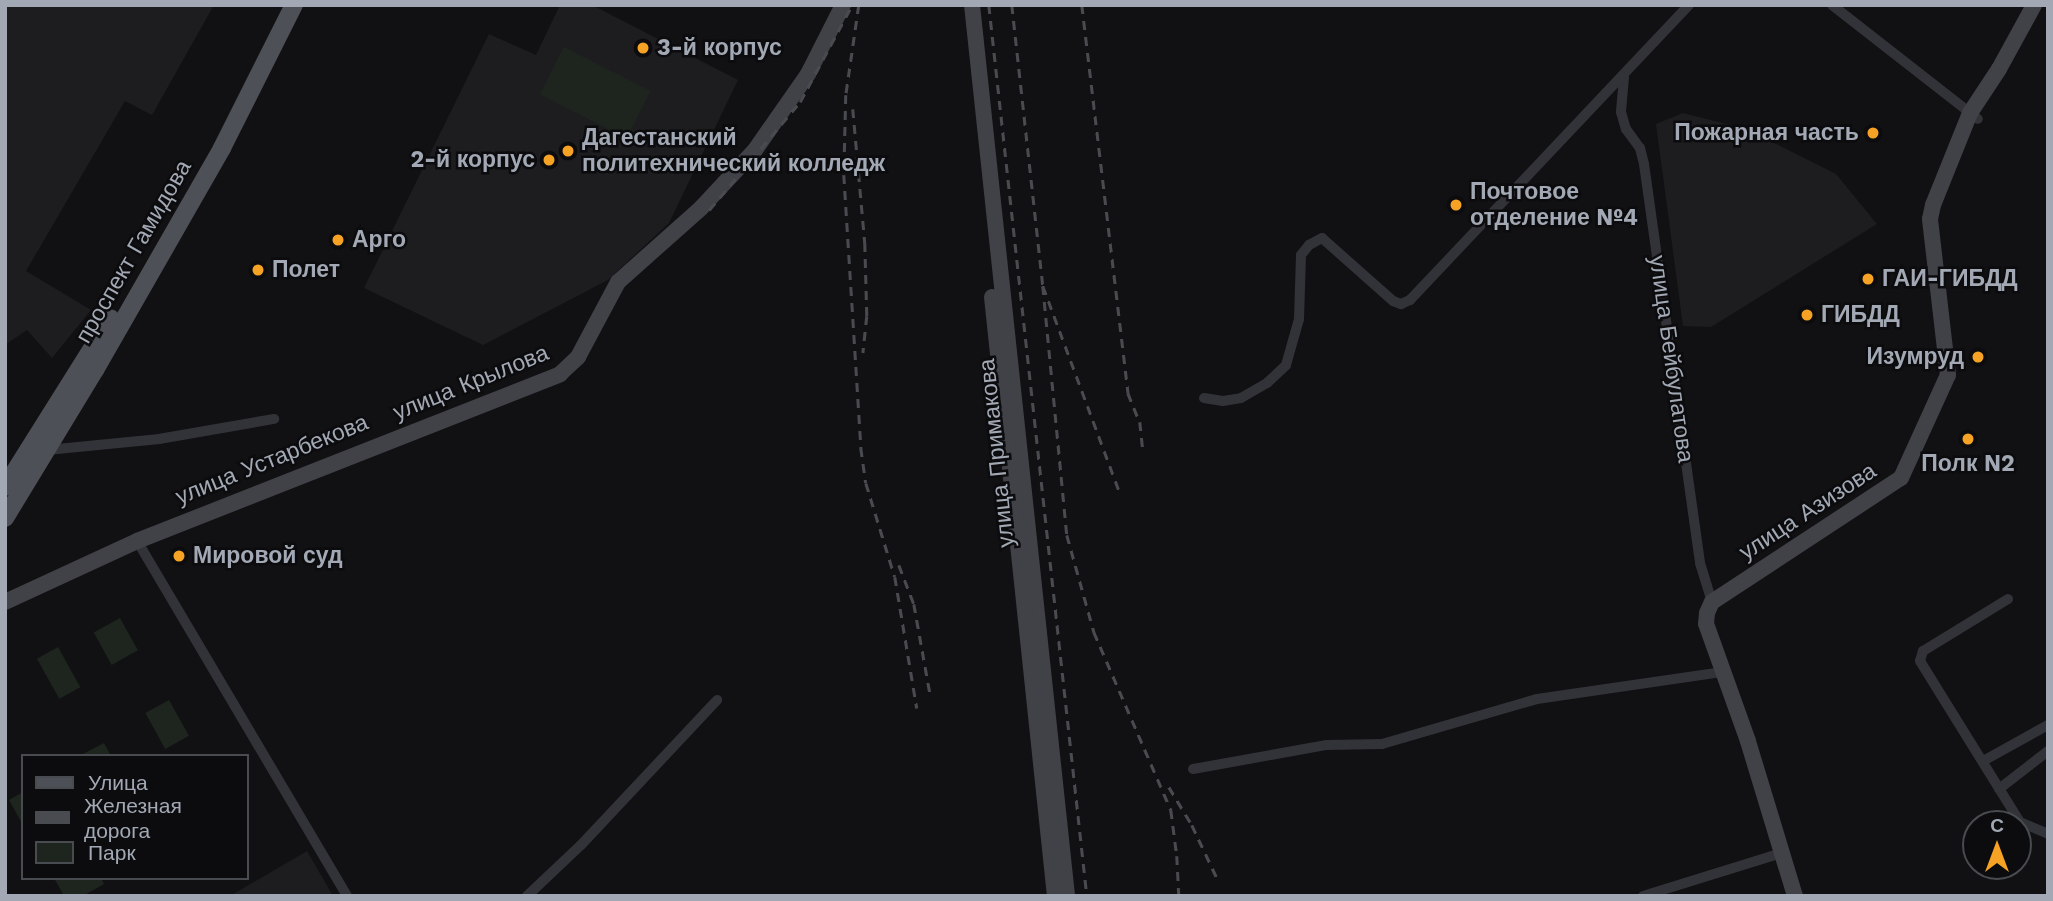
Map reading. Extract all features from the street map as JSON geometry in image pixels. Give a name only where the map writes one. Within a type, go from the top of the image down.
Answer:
[{"type":"main road","name":"проспект Гамидова","points":[[5,487],[84,363],[165,225],[282,5]]},
{"type":"main road","name":"проспект Гамидова","points":[[5,518],[222,148],[294,5]]},
{"type":"main road","name":"улица Крылова","points":[[5,600],[137,540],[560,374],[578,357],[618,282],[701,208],[755,150],[808,74],[840,5]]},
{"type":"main road","name":"улица Примакова","points":[[962,5],[1055,896]]},
{"type":"main road","name":"улица Примакова","points":[[972,5],[1067,896]]},
{"type":"main road","name":"улица Азизова","points":[[1804,896],[1719,632],[1718,608],[1905,483],[1944,407],[1954,373],[1937,228],[1941,205],[1974,116],[2034,5]]},
{"type":"main road","name":"улица Азизова","points":[[1712,603],[1901,478],[1948,375],[1930,219],[1959,135],[2045,5]]},
{"type":"main road","points":[[1712,603],[1706,624],[1795,896]]},
{"type":"street","points":[[1203,398],[1223,401],[1241,398],[1267,383],[1286,365],[1298,319],[1301,256],[1309,244],[1322,238],[1393,301],[1401,304],[1410,300],[1624,77],[1689,5]]},
{"type":"street","points":[[1832,5],[1974,116]]},
{"type":"street","name":"улица Бейбулатова","points":[[1624,77],[1621,112],[1626,128],[1640,148],[1700,563],[1712,603]]},
{"type":"street","points":[[47,450],[159,439],[274,419]]},
{"type":"street","points":[[137,540],[347,896]]},
{"type":"street","points":[[2008,599],[1923,651],[1920,661],[2020,822],[2045,828]]},
{"type":"street","points":[[1193,769],[1326,745],[1382,744],[1537,699],[1723,672]]},
{"type":"street","points":[[527,896],[581,845],[716,700]]},
{"type":"street","points":[[1983,761],[2048,725]]},
{"type":"street","points":[[1999,789],[2048,751]]},
{"type":"street","points":[[1643,896],[1782,853]]},
{"type":"shaded area","points":[[5,5],[214,5],[152,115],[125,101],[26,271],[91,310],[52,358],[27,330],[5,345]]},
{"type":"shaded area","name":"Дагестанский политехнический колледж","points":[[560,5],[592,5],[738,80],[669,223],[608,280],[483,345],[364,288],[489,34],[536,55]]},
{"type":"shaded area","points":[[1683,113],[1746,129],[1836,174],[1877,224],[1711,327],[1683,326],[1656,124]]},
{"type":"shaded area","points":[[307,851],[333,896],[230,896]]},
{"type":"green space","points":[[564,47],[650,91],[626,138],[540,94]]},
{"type":"green space","points":[[120,618],[138,650],[112,665],[94,633]]},
{"type":"green space","points":[[58,647],[80,687],[59,699],[37,659]]},
{"type":"green space","points":[[169,700],[189,736],[165,749],[145,713]]},
{"type":"green space","points":[[104,743],[110,754],[83,754]]},
{"type":"green space","points":[[21,793],[21,821],[9,800]]},
{"type":"green space","points":[[55,880],[102,880],[104,884],[83,896],[64,896]]},
{"type":"railway","points":[[709,210],[800,102],[852,5]]},
{"type":"railway","points":[[859,5],[846,95],[844,175],[861,448],[866,483],[895,577],[917,708]]},
{"type":"railway","points":[[989,5],[1087,896]]},
{"type":"railway","points":[[1012,5],[1043,286],[1120,493]]},
{"type":"railway","points":[[1082,5],[1128,393],[1140,422],[1143,452]]},
{"type":"railway","points":[[853,109],[865,243],[867,316],[863,353]]},
{"type":"railway","points":[[1043,286],[1067,535],[1094,632],[1171,810],[1179,896]]},
{"type":"railway","points":[[899,565],[914,604],[930,693]]},
{"type":"railway","points":[[1169,787],[1192,825],[1218,880]]},
{"type":"place","name":"3-й корпус","points":[[643,48]]},
{"type":"place","name":"Пожарная часть","points":[[1873,133]]},
{"type":"place","name":"Дагестанский политехнический колледж","points":[[568,151]]},
{"type":"place","name":"2-й корпус","points":[[549,160]]},
{"type":"place","name":"Почтовое отделение №4","points":[[1456,205]]},
{"type":"place","name":"Арго","points":[[338,240]]},
{"type":"place","name":"Полет","points":[[258,270]]},
{"type":"place","name":"ГАИ-ГИБДД","points":[[1868,279]]},
{"type":"place","name":"ГИБДД","points":[[1807,315]]},
{"type":"place","name":"Изумруд","points":[[1978,357]]},
{"type":"place","name":"Полк N2","points":[[1968,439]]},
{"type":"place","name":"Мировой суд","points":[[179,556]]}]
